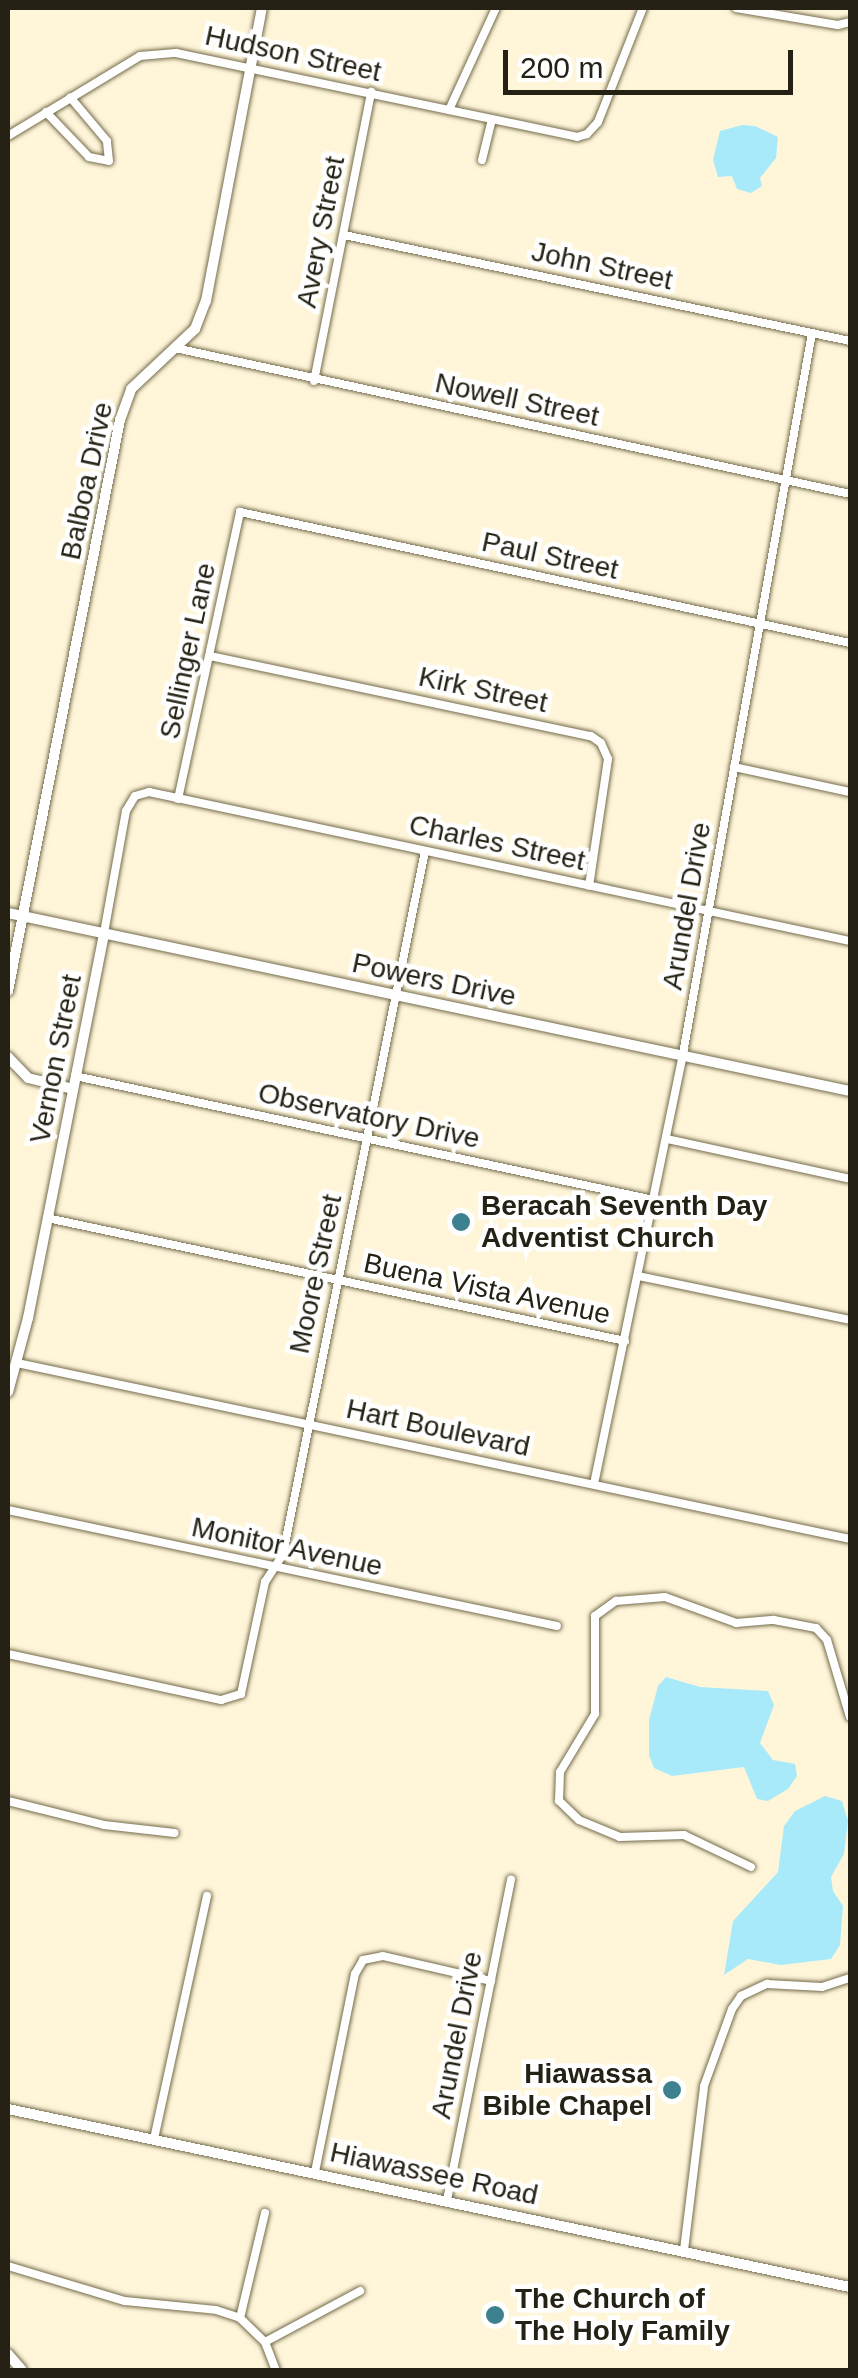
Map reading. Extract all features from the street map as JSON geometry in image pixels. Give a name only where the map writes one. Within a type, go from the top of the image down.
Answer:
[{"type":"street","name":"Balboa Drive","points":[[8,991],[120,420],[131,389],[195,329],[206,301],[262,8]]},
{"type":"street","points":[[449,110],[496,8]]},
{"type":"street","name":"Hudson Street","points":[[8,136],[140,56],[176,53],[569,136],[587,134],[598,122],[644,8]]},
{"type":"street","points":[[736,8],[838,25],[850,22]]},
{"type":"street","name":"Avery Street","points":[[314,381],[371,92]]},
{"type":"street","points":[[46,112],[88,157],[109,161],[107,141],[70,97]]},
{"type":"street","points":[[482,160],[492,118]]},
{"type":"street","name":"John Street","points":[[344,235],[850,341]]},
{"type":"street","name":"Arundel Drive","points":[[594,1484],[682,1055],[782,480],[812,333]]},
{"type":"street","name":"Nowell Street","points":[[175,348],[850,494]]},
{"type":"street","name":"Paul Street","points":[[240,512],[850,643]]},
{"type":"street","name":"Sellinger Lane","points":[[178,798],[240,512]]},
{"type":"street","name":"Kirk Street","points":[[210,656],[591,736],[608,760],[589,886]]},
{"type":"street","points":[[734,766],[850,792]]},
{"type":"street","name":"Charles Street","points":[[135,796],[149,792],[850,941]]},
{"type":"street","name":"Vernon Street","points":[[8,1392],[47,1218],[126,811],[135,796]]},
{"type":"street","name":"Moore Street","points":[[8,1654],[221,1700],[236,1698],[243,1686],[264,1582],[283,1554],[425,851]]},
{"type":"street","name":"Powers Drive","points":[[8,913],[850,1091]]},
{"type":"street","points":[[8,1057],[28,1078],[72,1089]]},
{"type":"street","name":"Observatory Drive","points":[[75,1076],[654,1200]]},
{"type":"street","points":[[666,1138],[850,1179]]},
{"type":"street","name":"Buena Vista Avenue","points":[[47,1218],[625,1340]]},
{"type":"street","points":[[638,1276],[850,1320]]},
{"type":"street","name":"Hart Boulevard","points":[[17,1363],[850,1539]]},
{"type":"street","name":"Monitor Avenue","points":[[8,1510],[557,1626]]},
{"type":"street","points":[[752,1867],[684,1835],[620,1837],[578,1820],[559,1801],[560,1772],[595,1714],[595,1616],[616,1602],[665,1597],[736,1623],[774,1620],[816,1628],[826,1640],[850,1716]]},
{"type":"street","points":[[8,1802],[104,1825],[176,1833]]},
{"type":"street","name":"Arundel Drive","points":[[448,2200],[512,1879]]},
{"type":"street","points":[[154,2139],[207,1896]]},
{"type":"street","points":[[314,2172],[355,1974],[364,1960],[383,1956],[491,1980]]},
{"type":"street","points":[[684,2250],[704,2086],[732,2009],[741,1996],[767,1984],[822,1987],[850,1978]]},
{"type":"street","name":"Hiawassee Road","points":[[8,2108],[850,2287]]},
{"type":"street","points":[[240,2318],[265,2212]]},
{"type":"street","points":[[8,2266],[125,2301],[216,2310],[240,2318],[264,2342],[276,2370]]},
{"type":"street","points":[[264,2342],[360,2292]]},
{"type":"street","points":[[8,2354],[22,2370]]},
{"type":"water","points":[[755,126],[778,137],[776,158],[760,178],[762,186],[751,193],[737,189],[732,176],[718,177],[713,160],[720,131]]},
{"type":"water","points":[[666,1677],[700,1687],[768,1691],[774,1705],[760,1743],[773,1760],[795,1764],[797,1776],[788,1789],[768,1801],[757,1799],[744,1767],[672,1776],[654,1768],[649,1755],[649,1720],[658,1686]]},
{"type":"water","points":[[825,1796],[842,1801],[848,1821],[844,1854],[831,1877],[833,1891],[843,1906],[840,1945],[831,1959],[781,1965],[748,1959],[724,1975],[733,1921],[778,1872],[784,1826],[795,1811]]},
{"type":"place","name":"Beracah Seventh Day Adventist Church","points":[[461,1222]]},
{"type":"place","name":"Hiawassa Bible Chapel","points":[[672,2090]]},
{"type":"place","name":"The Church of The Holy Family","points":[[495,2315]]}]
